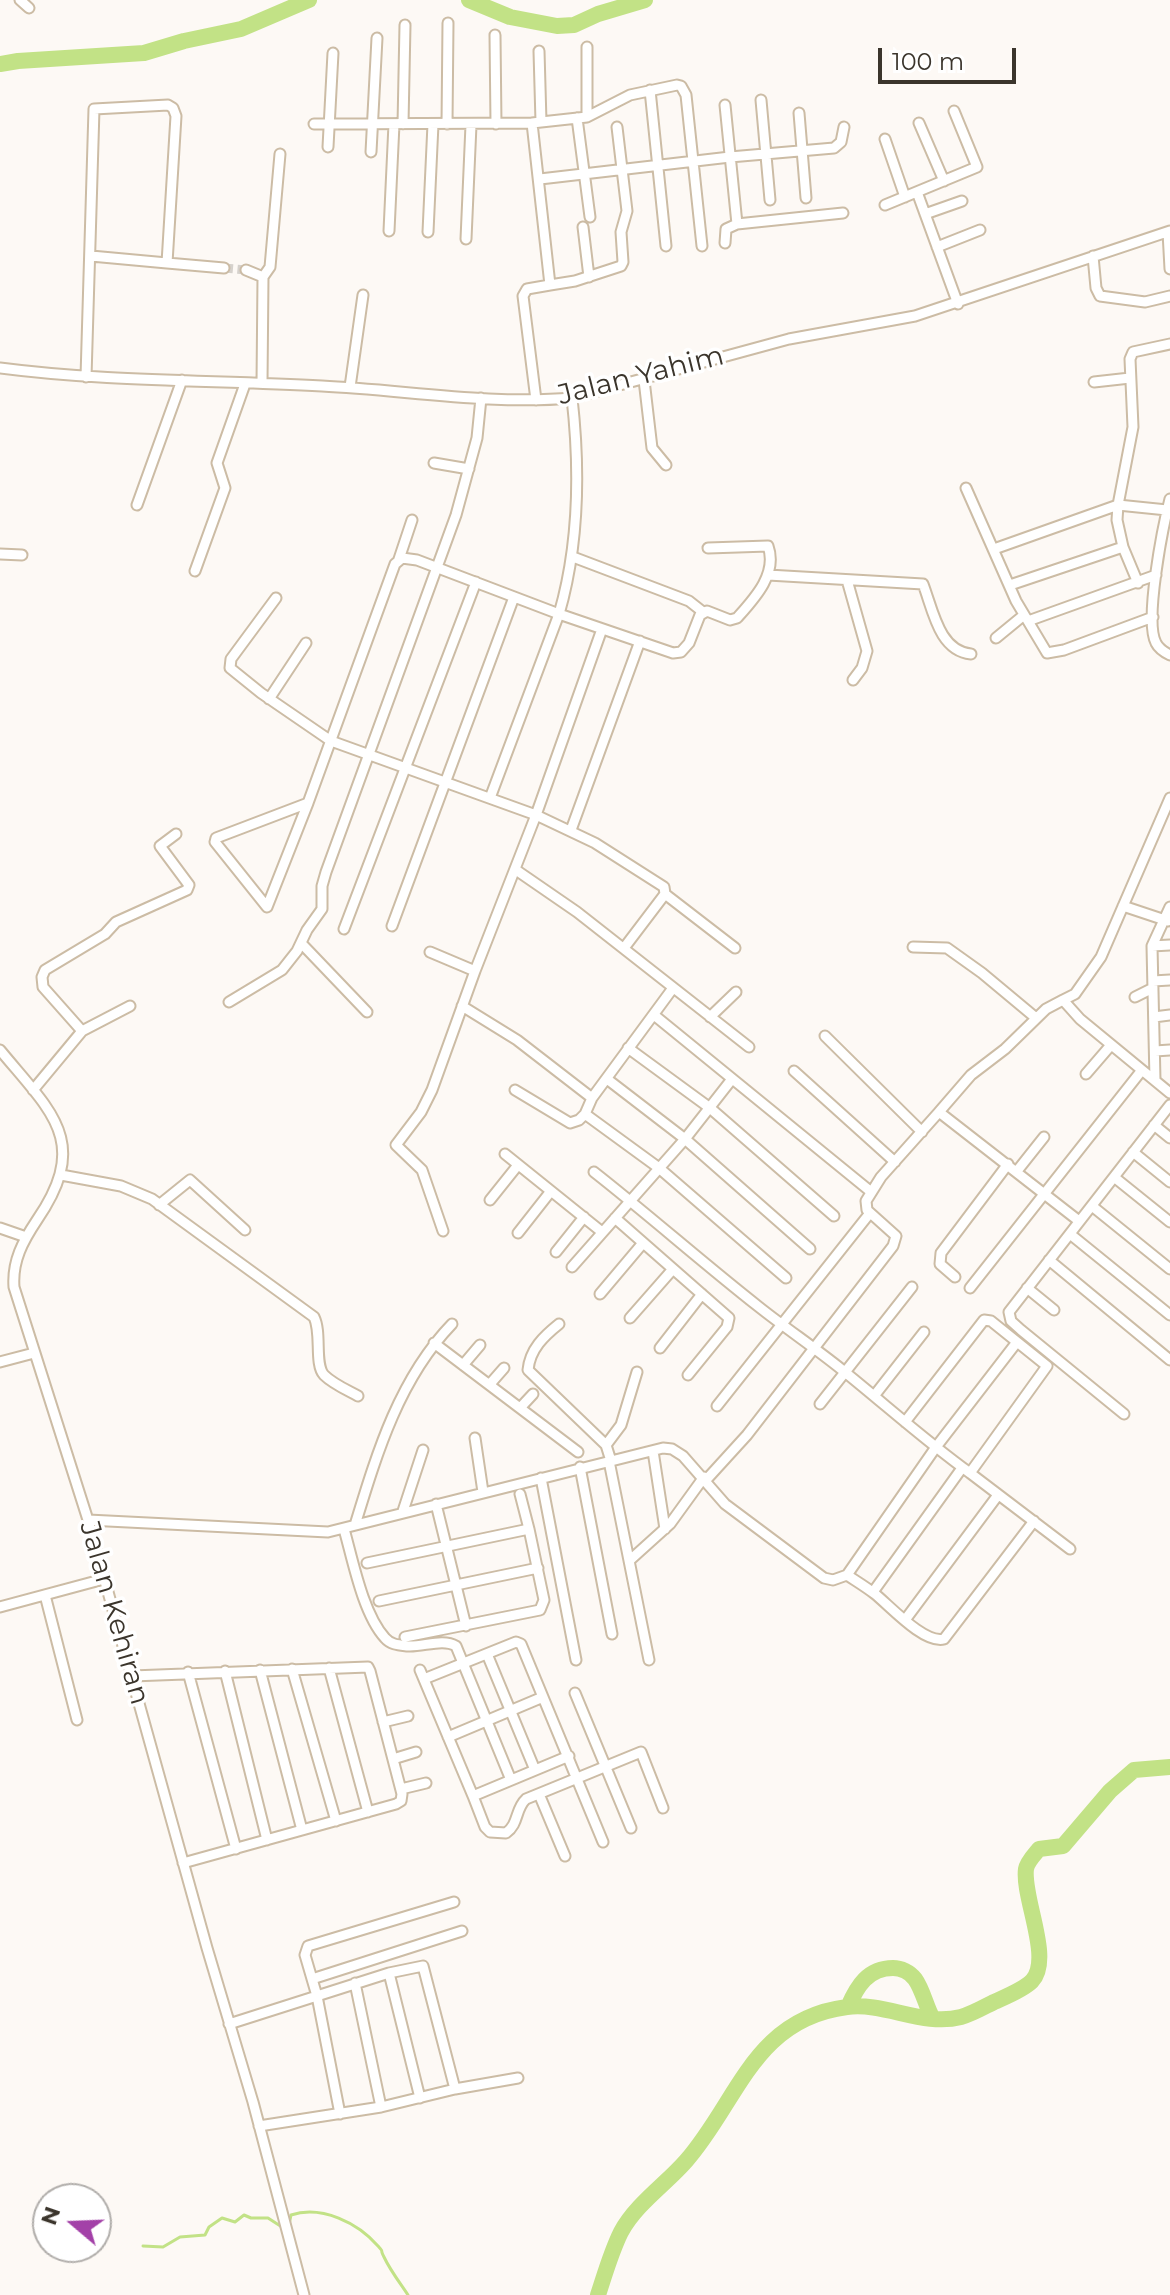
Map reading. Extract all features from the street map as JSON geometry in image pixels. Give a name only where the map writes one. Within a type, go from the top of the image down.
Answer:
[{"type":"street","points":[[20,0],[29,8]]},
{"type":"street","points":[[447,124],[448,23]]},
{"type":"street","points":[[389,231],[405,25]]},
{"type":"street","points":[[495,35],[496,124]]},
{"type":"street","points":[[371,152],[377,38]]},
{"type":"street","points":[[587,47],[582,118],[590,217]]},
{"type":"street","points":[[539,51],[536,122],[550,285]]},
{"type":"street","points":[[328,147],[333,53]]},
{"type":"street","points":[[314,124],[471,125],[582,118],[630,95],[677,85],[684,89],[702,246]]},
{"type":"street","points":[[650,90],[666,246]]},
{"type":"street","points":[[761,100],[770,200]]},
{"type":"street","points":[[86,377],[94,109],[161,103],[176,112],[167,263]]},
{"type":"street","points":[[725,105],[737,224]]},
{"type":"street","points":[[885,205],[977,167],[954,111]]},
{"type":"street","points":[[799,113],[806,198]]},
{"type":"street","points":[[919,123],[944,181]]},
{"type":"street","points":[[428,232],[433,124]]},
{"type":"street","points":[[466,239],[471,125]]},
{"type":"street","points":[[536,400],[523,296],[527,289],[589,277],[621,266],[623,262],[621,232],[627,216],[617,127]]},
{"type":"street","points":[[540,179],[838,146],[844,127]]},
{"type":"street","points":[[885,139],[905,197]]},
{"type":"street","points":[[262,383],[263,277],[270,267],[280,154]]},
{"type":"street","points":[[917,192],[958,304]]},
{"type":"street","points":[[925,214],[962,201]]},
{"type":"street","points":[[725,243],[726,229],[737,224],[843,213]]},
{"type":"street","points":[[583,227],[589,277]]},
{"type":"street","points":[[937,247],[980,230]]},
{"type":"street","points":[[1169,232],[1170,269]]},
{"type":"street","name":"Jalan Yahim","points":[[0,368],[86,377],[350,387],[481,398],[572,398],[789,339],[890,322],[958,304],[1169,232]]},
{"type":"street","points":[[91,256],[224,268]]},
{"type":"street","points":[[1093,256],[1096,288],[1100,296],[1145,302],[1170,296]]},
{"type":"street","points":[[246,270],[263,277]]},
{"type":"street","points":[[350,387],[363,295]]},
{"type":"street","points":[[1138,583],[1123,547],[1117,520],[1133,427],[1130,359],[1133,352],[1170,344]]},
{"type":"street","points":[[1094,382],[1130,378]]},
{"type":"street","points":[[137,505],[182,380]]},
{"type":"street","points":[[644,380],[652,448],[666,465]]},
{"type":"street","points":[[195,571],[225,488],[217,463],[245,384]]},
{"type":"street","points":[[229,1002],[282,970],[322,909],[322,886],[326,872],[438,568],[469,469],[480,425],[481,398]]},
{"type":"street","points":[[490,798],[559,614],[573,557],[575,461],[572,398]]},
{"type":"street","points":[[434,463],[469,469]]},
{"type":"street","points":[[966,488],[1026,618],[1046,651],[1051,653],[1153,617]]},
{"type":"street","points":[[994,549],[1118,505],[1169,505],[1156,575],[1153,617],[1155,641],[1170,655]]},
{"type":"street","points":[[308,803],[216,838],[215,842],[267,907],[308,803],[412,520]]},
{"type":"street","points":[[573,557],[689,601],[703,612],[730,620],[737,618],[768,575],[771,560],[768,546],[708,548]]},
{"type":"street","points":[[1010,585],[1123,547]]},
{"type":"street","points":[[0,554],[22,555]]},
{"type":"street","points":[[399,559],[417,560],[673,653],[686,648],[703,612]]},
{"type":"street","points":[[768,575],[923,584],[946,641],[959,653],[971,654]]},
{"type":"street","points":[[996,638],[1026,618],[1156,575]]},
{"type":"street","points":[[847,580],[867,651],[862,668],[853,680]]},
{"type":"street","points":[[344,929],[476,582]]},
{"type":"street","points":[[392,926],[514,597]]},
{"type":"street","points":[[276,598],[229,664],[269,699],[331,741],[571,830],[664,887],[665,894],[735,948]]},
{"type":"street","points":[[443,1231],[422,1170],[396,1145],[428,1100],[516,870],[602,629]]},
{"type":"street","points":[[571,830],[640,641]]},
{"type":"street","points":[[269,699],[306,643]]},
{"type":"street","points":[[629,1561],[665,1529],[705,1479],[747,1435],[895,1241],[893,1232],[865,1206],[870,1191],[971,1075],[998,1055],[1036,1018],[1075,994],[1087,979],[1111,938],[1170,798]]},
{"type":"street","points":[[82,1031],[43,987],[45,970],[105,934],[116,922],[187,890],[189,885],[160,846],[176,834]]},
{"type":"street","points":[[516,870],[624,948],[749,1047]]},
{"type":"street","points":[[624,948],[665,894]]},
{"type":"street","points":[[1123,906],[1167,921]]},
{"type":"street","points":[[1155,1080],[1152,946],[1167,921],[1170,907]]},
{"type":"street","points":[[301,943],[367,1012]]},
{"type":"street","points":[[1152,946],[1170,945]]},
{"type":"street","points":[[913,947],[947,948],[1036,1018]]},
{"type":"street","points":[[430,952],[475,971]]},
{"type":"street","points":[[1135,997],[1153,985],[1170,980]]},
{"type":"street","points":[[515,1090],[570,1123],[579,1120],[673,988]]},
{"type":"street","points":[[710,1017],[736,992]]},
{"type":"street","points":[[1063,1000],[1070,1010],[1169,1091]]},
{"type":"street","points":[[33,1090],[82,1031],[130,1006]]},
{"type":"street","points":[[462,1006],[517,1040],[592,1098]]},
{"type":"street","points":[[654,1015],[870,1191]]},
{"type":"street","points":[[1154,1017],[1170,1015]]},
{"type":"street","points":[[825,1036],[922,1132]]},
{"type":"street","points":[[1086,1074],[1111,1045]]},
{"type":"street","points":[[628,1048],[710,1108],[834,1216]]},
{"type":"street","name":"Jalan Kehiran","points":[[0,1050],[50,1113],[61,1134],[64,1148],[61,1175],[52,1198],[26,1237],[13,1270],[14,1287],[88,1520],[304,2295]]},
{"type":"street","points":[[1155,1051],[1170,1050]]},
{"type":"street","points":[[970,1288],[1142,1070]]},
{"type":"street","points":[[794,1071],[895,1162]]},
{"type":"street","points":[[607,1079],[685,1139],[810,1249]]},
{"type":"street","points":[[572,1267],[685,1139],[732,1079]]},
{"type":"street","points":[[1124,1414],[1011,1321],[1009,1312],[1170,1105]]},
{"type":"street","points":[[939,1112],[1079,1221]]},
{"type":"street","points":[[585,1114],[659,1168],[786,1278]]},
{"type":"street","points":[[1154,1125],[1170,1138]]},
{"type":"street","points":[[1017,1171],[1044,1137]]},
{"type":"street","points":[[1133,1152],[1170,1182]]},
{"type":"street","points":[[505,1154],[602,1232]]},
{"type":"street","points":[[955,1277],[940,1264],[941,1253],[1008,1164]]},
{"type":"street","points":[[490,1200],[518,1165]]},
{"type":"street","points":[[594,1172],[936,1447],[1070,1549]]},
{"type":"street","points":[[61,1175],[137,1191],[314,1317],[319,1328],[320,1369],[324,1375],[358,1396]]},
{"type":"street","points":[[1114,1177],[1170,1222]]},
{"type":"street","points":[[159,1205],[190,1180],[245,1230]]},
{"type":"street","points":[[518,1233],[551,1191]]},
{"type":"street","points":[[1092,1206],[1170,1269]]},
{"type":"street","points":[[717,1406],[870,1213]]},
{"type":"street","points":[[556,1252],[584,1217]]},
{"type":"street","points":[[615,1218],[729,1318],[688,1375]]},
{"type":"street","points":[[0,1228],[26,1237]]},
{"type":"street","points":[[1070,1234],[1170,1315]]},
{"type":"street","points":[[600,1294],[643,1243]]},
{"type":"street","points":[[1049,1260],[1170,1360]]},
{"type":"street","points":[[630,1318],[673,1269]]},
{"type":"street","points":[[820,1404],[912,1287]]},
{"type":"street","points":[[1027,1288],[1054,1310]]},
{"type":"street","points":[[660,1348],[702,1294]]},
{"type":"street","points":[[873,1592],[1047,1366],[991,1321],[984,1320],[905,1422]]},
{"type":"street","points":[[355,1525],[390,1421],[421,1360],[452,1324]]},
{"type":"street","points":[[559,1324],[541,1339],[529,1360],[528,1370],[606,1445],[649,1660]]},
{"type":"street","points":[[874,1396],[924,1332]]},
{"type":"street","points":[[88,1520],[314,1532],[344,1529],[403,1511],[580,1467],[672,1449],[683,1456],[725,1504],[824,1578],[833,1580],[847,1575],[936,1447],[1017,1342]]},
{"type":"street","points":[[434,1343],[578,1452]]},
{"type":"street","points":[[463,1365],[480,1345]]},
{"type":"street","points":[[0,1362],[34,1353]]},
{"type":"street","points":[[490,1384],[504,1368]]},
{"type":"street","points":[[606,1445],[621,1425],[637,1372]]},
{"type":"street","points":[[520,1408],[533,1394]]},
{"type":"street","points":[[475,1438],[483,1492]]},
{"type":"street","points":[[403,1511],[423,1450]]},
{"type":"street","points":[[653,1451],[665,1529]]},
{"type":"street","points":[[580,1467],[612,1634]]},
{"type":"street","points":[[541,1478],[576,1660]]},
{"type":"street","points":[[405,1637],[540,1610],[544,1600],[520,1494]]},
{"type":"street","points":[[905,1620],[998,1495]]},
{"type":"street","points":[[436,1504],[466,1626]]},
{"type":"street","points":[[847,1575],[873,1592],[924,1635],[938,1641],[944,1639],[1034,1521]]},
{"type":"street","points":[[344,1529],[371,1616],[386,1640],[394,1645],[413,1647],[453,1643],[511,1780]]},
{"type":"street","points":[[367,1563],[529,1529]]},
{"type":"street","points":[[379,1601],[538,1568]]},
{"type":"street","points":[[0,1607],[104,1579]]},
{"type":"street","points":[[45,1595],[77,1720]]},
{"type":"street","points":[[603,1842],[578,1777],[521,1644],[516,1642],[463,1664],[422,1674],[485,1827],[498,1834],[506,1833],[516,1823],[520,1804],[578,1777],[641,1752],[663,1808]]},
{"type":"street","points":[[487,1654],[535,1770]]},
{"type":"street","points":[[132,1676],[368,1667],[401,1789],[401,1801],[183,1863]]},
{"type":"street","points":[[329,1668],[368,1812]]},
{"type":"street","points":[[292,1669],[336,1821]]},
{"type":"street","points":[[260,1670],[302,1830]]},
{"type":"street","points":[[225,1671],[267,1840]]},
{"type":"street","points":[[188,1672],[236,1849]]},
{"type":"street","points":[[575,1693],[631,1828]]},
{"type":"street","points":[[448,1737],[543,1697]]},
{"type":"street","points":[[383,1722],[408,1716]]},
{"type":"street","points":[[393,1759],[416,1752]]},
{"type":"street","points":[[473,1796],[569,1756]]},
{"type":"street","points":[[401,1789],[426,1783]]},
{"type":"street","points":[[539,1794],[565,1856]]},
{"type":"street","points":[[340,2114],[317,1996],[305,1955],[308,1946],[454,1902]]},
{"type":"street","points":[[312,1979],[462,1931]]},
{"type":"street","points":[[229,2024],[355,1983],[423,1966],[455,2089]]},
{"type":"street","points":[[389,1973],[420,2098]]},
{"type":"street","points":[[355,1983],[381,2107]]},
{"type":"street","points":[[259,2126],[381,2107],[518,2078]]},
{"type":"waterway","points":[[0,64],[144,53],[241,29],[309,0]]},
{"type":"waterway","points":[[469,0],[510,17],[557,26],[574,25],[598,14],[645,0]]},
{"type":"waterway","points":[[598,2295],[614,2247],[627,2222],[686,2161],[768,2045],[790,2028],[815,2015],[847,2007],[861,2006],[947,2019],[969,2014],[1024,1987],[1038,1971],[1039,1958],[1026,1881],[1029,1861],[1039,1849],[1063,1846],[1110,1791],[1134,1770],[1170,1767]]},
{"type":"waterway","points":[[848,2007],[855,1992],[870,1975],[896,1968],[908,1972],[915,1979],[933,2019]]},
{"type":"waterway","points":[[289,2225],[291,2215],[315,2212],[350,2223],[381,2250],[408,2295]]},
{"type":"waterway","points":[[143,2246],[163,2247],[180,2237],[205,2235],[209,2227],[222,2218],[235,2222],[244,2215],[268,2218],[285,2229]]},
{"type":"tunnel","points":[[224,268],[246,270]]}]
